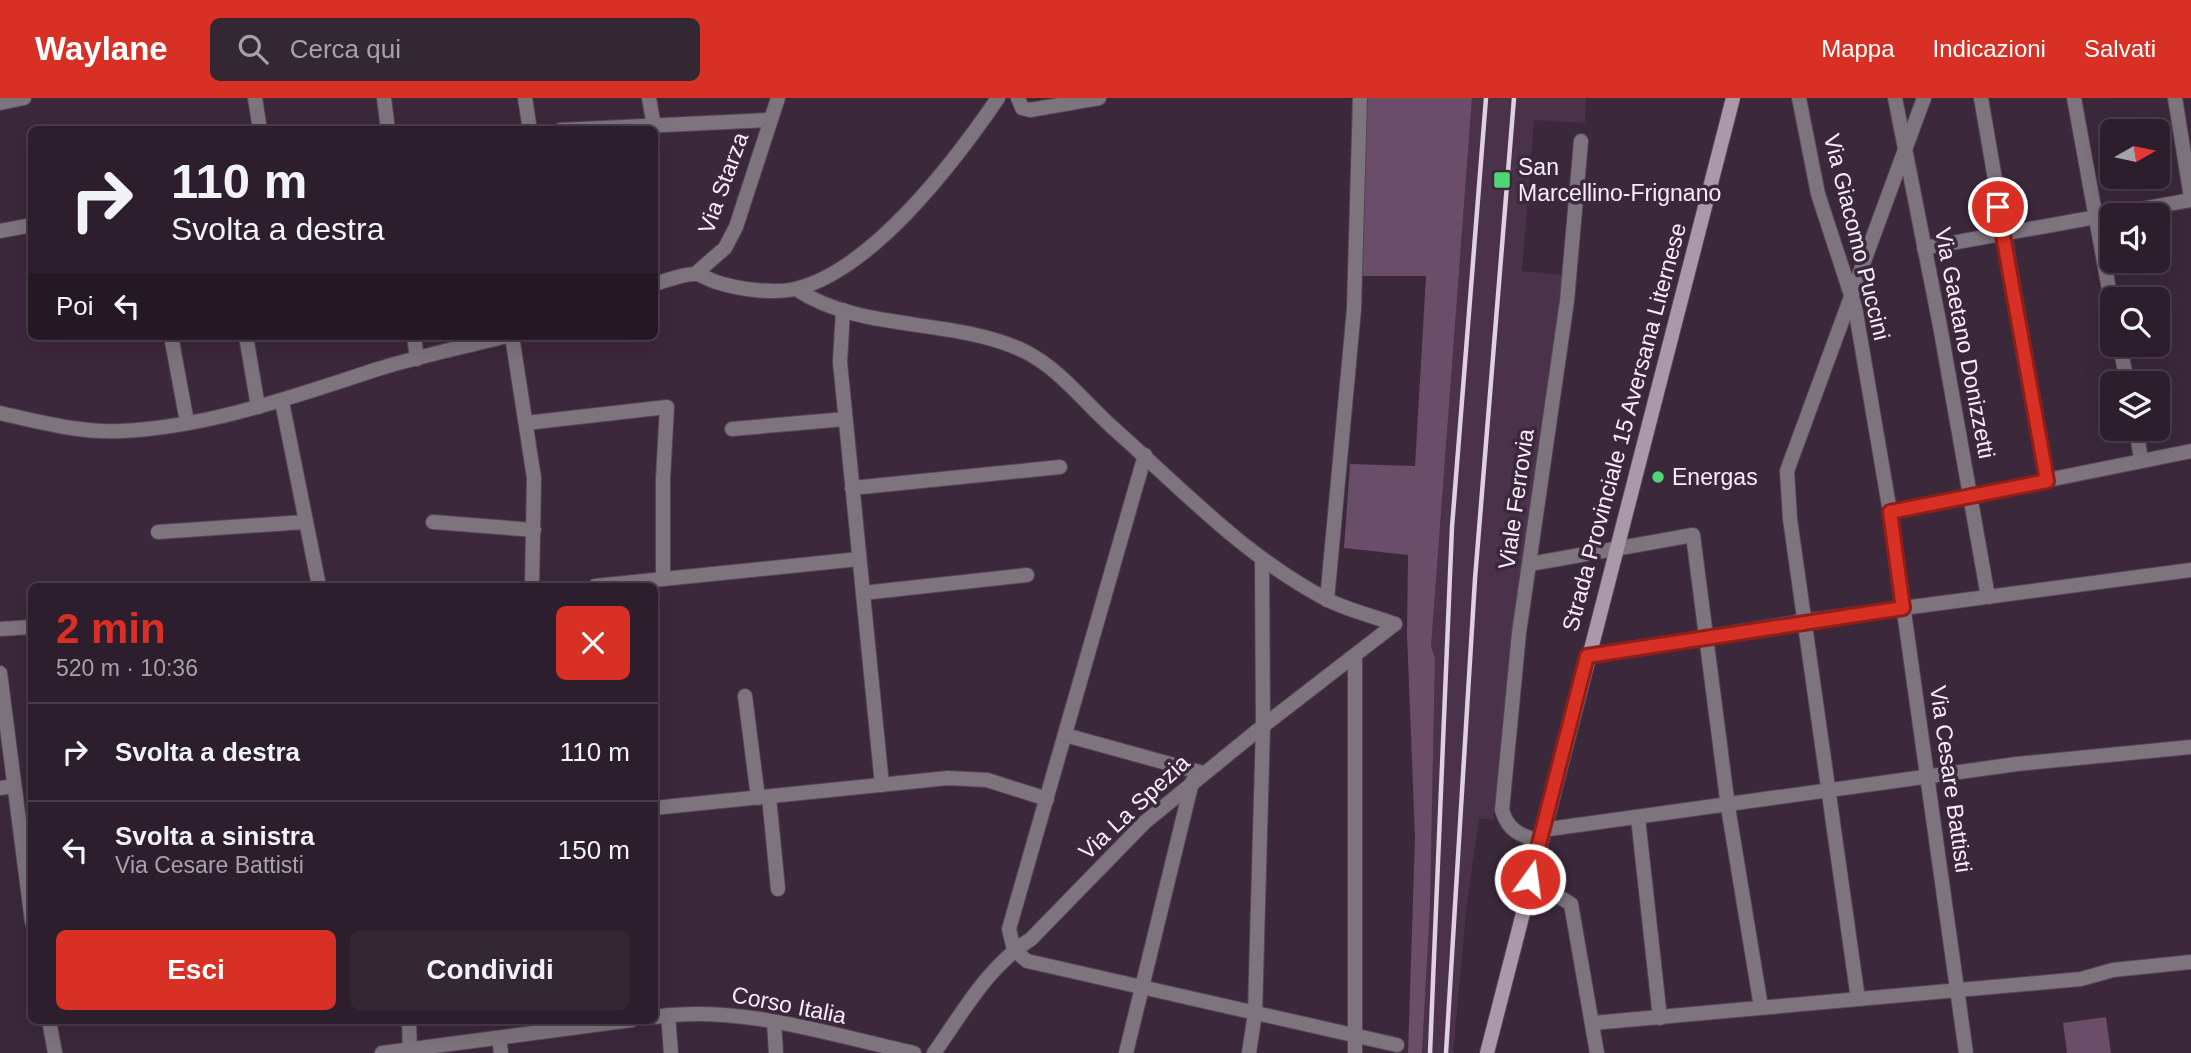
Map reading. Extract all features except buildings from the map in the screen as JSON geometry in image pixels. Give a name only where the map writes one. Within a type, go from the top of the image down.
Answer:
[{"type":"main road","name":"Strada Provinciale 15 Aversana Liternese","points":[[1486,1053],[1733,98]]},
{"type":"street","points":[[0,103],[24,98]]},
{"type":"street","points":[[255,98],[259,126]]},
{"type":"street","points":[[384,98],[388,126]]},
{"type":"street","points":[[525,98],[529,126]]},
{"type":"street","points":[[649,98],[654,126],[770,120]]},
{"type":"street","name":"Via Starza","points":[[695,274],[725,248],[736,227],[778,98]]},
{"type":"street","points":[[658,283],[695,274],[717,283],[769,290],[796,289],[848,265],[877,243],[977,129],[998,98]]},
{"type":"street","points":[[1018,98],[1022,107],[1030,110],[1099,98]]},
{"type":"street","points":[[796,289],[810,299],[843,310],[993,340],[1026,352],[1063,379],[1262,560],[1327,600],[1354,310],[1360,98]]},
{"type":"street","name":"Via Giacomo Puccini","points":[[1800,98],[1818,194],[1852,292],[1890,512]]},
{"type":"street","name":"Via Gaetano Donizzetti","points":[[1895,98],[1988,597]]},
{"type":"street","points":[[1858,999],[1786,489],[1787,471],[1924,98]]},
{"type":"street","points":[[1980,98],[2047,481]]},
{"type":"street","points":[[2074,98],[2108,287]]},
{"type":"street","points":[[1924,248],[2191,199],[2175,98]]},
{"type":"street","name":"Viale Ferrovia","points":[[1541,836],[1517,834],[1505,823],[1502,810],[1519,633],[1567,301],[1581,141]]},
{"type":"street","points":[[0,232],[28,226]]},
{"type":"street","points":[[843,310],[840,362],[882,785]]},
{"type":"street","points":[[172,340],[187,422]]},
{"type":"street","points":[[247,340],[258,407]]},
{"type":"street","points":[[415,340],[417,359]]},
{"type":"street","points":[[0,413],[66,428],[120,431],[187,422],[282,402],[417,359],[494,340]]},
{"type":"street","points":[[511,340],[534,478],[531,583]]},
{"type":"street","points":[[282,402],[318,583]]},
{"type":"street","points":[[526,423],[667,407],[663,479],[663,579]]},
{"type":"street","points":[[732,429],[845,419]]},
{"type":"street","points":[[2138,441],[2141,459]]},
{"type":"street","points":[[1890,512],[1971,498],[2141,459],[2191,451]]},
{"type":"street","points":[[1145,455],[1009,929],[1014,950],[1027,961],[1397,1045]]},
{"type":"street","points":[[852,488],[1060,467]]},
{"type":"street","name":"Via Cesare Battisti","points":[[1890,512],[1966,1053]]},
{"type":"street","points":[[158,532],[305,522]]},
{"type":"street","points":[[433,522],[534,530]]},
{"type":"street","points":[[1530,564],[1693,535],[1728,807],[1761,1007]]},
{"type":"street","points":[[624,583],[859,559]]},
{"type":"street","points":[[1249,1053],[1255,1013],[1263,726],[1262,560]]},
{"type":"street","points":[[1587,656],[1805,621],[2191,570]]},
{"type":"street","points":[[863,593],[1027,575]]},
{"type":"street","name":"Via La Spezia","points":[[934,1053],[986,978],[1014,950],[1031,939],[1145,822],[1395,624],[1327,600]]},
{"type":"street","points":[[0,629],[28,627]]},
{"type":"street","points":[[1355,656],[1355,1053]]},
{"type":"street","points":[[0,673],[7,787],[28,900]]},
{"type":"street","points":[[745,696],[778,889]]},
{"type":"street","points":[[1065,735],[1198,778],[1141,987],[1126,1053]]},
{"type":"street","points":[[1541,836],[1639,818],[1928,779],[2017,764],[2191,747]]},
{"type":"street","points":[[658,808],[948,778],[987,780],[1047,799]]},
{"type":"street","points":[[1639,818],[1660,1018]]},
{"type":"street","points":[[1530,879],[1571,904],[1597,1053]]},
{"type":"street","points":[[1593,1023],[2081,979],[2113,970],[2191,961]]},
{"type":"street","name":"Corso Italia","points":[[661,1016],[725,1015],[774,1022],[914,1053]]},
{"type":"street","points":[[661,1016],[671,1053]]},
{"type":"street","points":[[774,1022],[776,1053]]},
{"type":"street","points":[[50,1024],[55,1053]]},
{"type":"street","points":[[409,1024],[410,1051]]},
{"type":"street","points":[[382,1053],[602,1024]]},
{"type":"street","points":[[499,1038],[501,1053]]},
{"type":"shaded area","points":[[1364,98],[1472,98],[1431,647],[1435,658],[1430,907],[1422,1053],[1408,1053],[1415,837],[1407,634],[1408,555],[1344,548],[1350,464],[1415,466],[1426,276],[1359,276]]},
{"type":"shaded area","points":[[1472,98],[1586,98],[1585,123],[1534,120],[1522,271],[1563,275],[1493,820],[1479,818],[1467,903],[1453,1053],[1422,1053],[1430,907],[1435,658],[1431,648]]},
{"type":"shaded area","points":[[2106,1017],[2111,1053],[2067,1053],[2063,1023]]},
{"type":"railway","points":[[1430,1053],[1452,527],[1486,98]]},
{"type":"railway","points":[[1446,1053],[1475,579],[1514,98]]},
{"type":"place","name":"San Marcellino-Frignano","points":[[1502,180]]},
{"type":"place","name":"Energas","points":[[1658,477]]},
{"type":"route","points":[[1530,879],[1587,656],[1731,632],[1903,608],[1890,512],[2047,481],[1998,207]]}]
